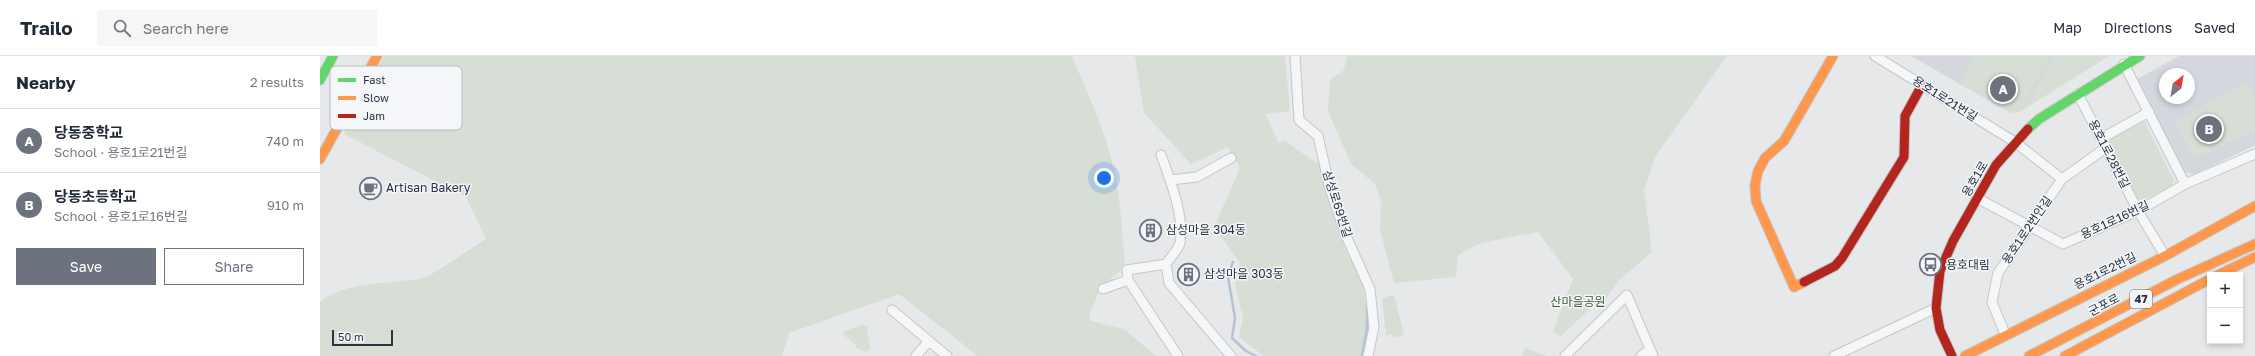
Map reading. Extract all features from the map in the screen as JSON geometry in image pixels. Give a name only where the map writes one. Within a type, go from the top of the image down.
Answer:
[{"type":"street","points":[[320,80],[333,56]]},
{"type":"street","points":[[371,66],[377,56]]},
{"type":"street","name":"삼성로69번길","points":[[1295,56],[1299,120],[1318,136],[1332,196],[1347,238],[1370,289],[1374,327],[1368,356]]},
{"type":"street","points":[[1833,56],[1784,141],[1765,158],[1758,171],[1755,185],[1756,201],[1794,287],[1835,266],[1842,258],[1904,157],[1905,116],[1922,85]]},
{"type":"street","name":"용호1로21번길","points":[[1875,56],[2015,142],[2062,179]]},
{"type":"street","name":"용호1로","points":[[1952,356],[1940,330],[1936,308],[1940,271],[1953,241],[1996,165],[2015,142],[2039,119],[2136,57]]},
{"type":"street","points":[[2124,64],[2185,184]]},
{"type":"street","name":"용호1로28번길","points":[[2078,94],[2107,147],[2138,211],[2165,256]]},
{"type":"street","points":[[2102,138],[2149,112]]},
{"type":"street","points":[[320,159],[336,130]]},
{"type":"street","name":"용호1로2번안길","points":[[2005,334],[1992,302],[1998,274],[2028,227],[2062,179],[2107,147]]},
{"type":"street","name":"용호1로16번길","points":[[1978,198],[2028,227],[2063,244],[2138,211],[2185,184],[2255,154]]},
{"type":"street","points":[[1160,155],[1170,180],[1180,225],[1180,245],[1166,264],[1168,283],[1231,356]]},
{"type":"street","points":[[1170,180],[1197,177],[1230,158]]},
{"type":"street","name":"용호1로2번길","points":[[1965,356],[2005,334],[2165,256],[2255,206]]},
{"type":"street","name":"군포로","points":[[2029,356],[2178,279],[2255,244]]},
{"type":"street","points":[[2224,272],[2255,257]]},
{"type":"street","points":[[1166,264],[1127,270],[1128,280],[1178,356]]},
{"type":"street","points":[[1103,290],[1128,280]]},
{"type":"street","name":"47","points":[[2065,356],[2207,282]]},
{"type":"street","points":[[1565,356],[1627,295],[1652,353],[1642,356]]},
{"type":"street","points":[[1834,356],[1936,308]]},
{"type":"street","points":[[892,310],[946,356]]},
{"type":"street","points":[[916,356],[929,342]]},
{"type":"shaded area","points":[[1911,56],[2054,56],[2032,96],[2021,111],[2011,113]]},
{"type":"shaded area","points":[[2179,56],[2255,56],[2255,145],[2195,174],[2184,172],[2137,79]]},
{"type":"green space","points":[[384,56],[1075,56],[1072,57],[1101,126],[1114,169],[1120,205],[1125,267],[1101,287],[1089,316],[1091,321],[1124,329],[1156,356],[978,356],[899,294],[789,333],[782,356],[320,356],[320,302],[330,295],[342,290],[369,284],[423,278],[445,266],[486,239],[466,197],[344,134],[346,130],[462,130],[462,66],[379,66]]},
{"type":"green space","points":[[1135,56],[1285,56],[1290,111],[1266,114],[1278,143],[1285,141],[1321,166],[1345,249],[1363,281],[1369,337],[1365,356],[1264,356],[1239,337],[1243,318],[1235,284],[1240,263],[1214,227],[1240,168],[1228,147],[1191,164],[1144,113]]},
{"type":"green space","name":"산마을공원","points":[[1347,56],[1727,56],[1655,157],[1644,190],[1652,252],[1618,281],[1606,299],[1595,304],[1560,337],[1553,331],[1573,279],[1538,232],[1481,243],[1458,255],[1456,277],[1394,283],[1380,230],[1381,201],[1375,184],[1351,164],[1328,111],[1330,80],[1344,70]]},
{"type":"green space","points":[[1975,56],[2048,56],[2051,58],[2020,111],[2011,113],[1959,82]]},
{"type":"green space","points":[[2054,56],[2109,56],[2021,111],[2032,96]]},
{"type":"green space","points":[[2248,82],[2255,97],[2255,130],[2194,159],[2175,121]]},
{"type":"green space","points":[[2141,120],[2144,121],[2174,180],[2172,186],[2143,200],[2138,199],[2108,140],[2109,137]]},
{"type":"green space","points":[[1394,295],[1404,335],[1393,338],[1392,334],[1386,336],[1382,298]]},
{"type":"green space","points":[[862,325],[867,327],[870,349],[866,352],[856,348],[856,345],[843,334],[844,331]]},
{"type":"green space","points":[[1525,348],[1544,355],[1545,356],[1522,356]]},
{"type":"waterway","points":[[1233,262],[1228,277],[1235,318],[1232,338],[1246,351],[1256,356]]},
{"type":"waterway","points":[[1362,356],[1367,328],[1367,304]]},
{"type":"traffic: fast","points":[[320,80],[333,56]]},
{"type":"traffic: fast","points":[[2028,129],[2039,119],[2140,56]]},
{"type":"traffic: slow","points":[[371,66],[377,56]]},
{"type":"traffic: slow","points":[[1804,282],[1794,287],[1756,201],[1755,185],[1758,171],[1765,158],[1784,141],[1833,56]]},
{"type":"traffic: slow","points":[[320,159],[336,130]]},
{"type":"traffic: slow","points":[[1965,356],[2165,256],[2255,206]]},
{"type":"traffic: slow","points":[[2029,356],[2178,279],[2255,244]]},
{"type":"traffic: slow","points":[[2224,272],[2255,257]]},
{"type":"traffic: slow","points":[[2065,356],[2207,281]]},
{"type":"traffic: jam","points":[[1804,282],[1835,266],[1842,258],[1904,157],[1905,116],[1922,85]]},
{"type":"traffic: jam","points":[[1952,356],[1940,330],[1936,308],[1940,271],[1953,241],[1996,165],[2028,129]]},
{"type":"place","name":"당동중학교","points":[[2003,89]]},
{"type":"place","name":"당동초등학교","points":[[2209,129]]},
{"type":"place","name":"Artisan Bakery","points":[[371,188]]},
{"type":"place","name":"삼성마을 304동","points":[[1150,230]]},
{"type":"place","name":"용호대림","points":[[1930,265]]},
{"type":"place","name":"삼성마을 303동","points":[[1189,274]]}]
